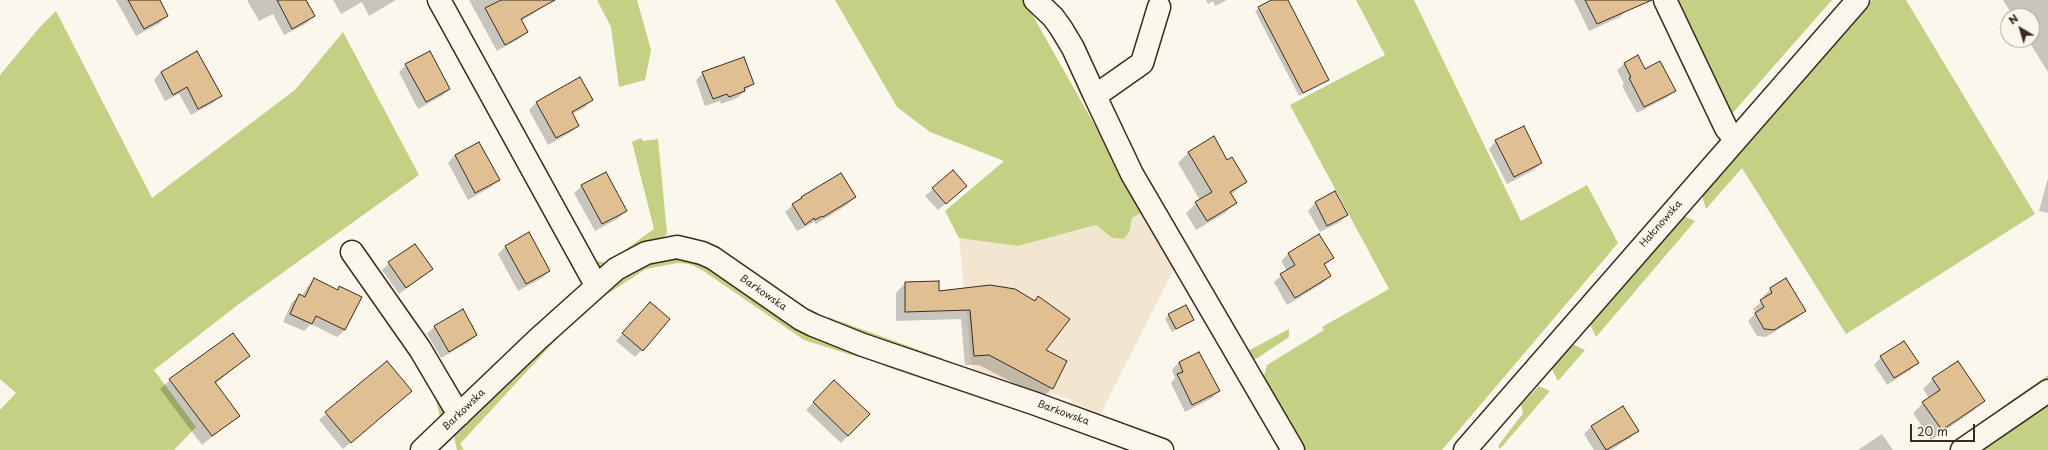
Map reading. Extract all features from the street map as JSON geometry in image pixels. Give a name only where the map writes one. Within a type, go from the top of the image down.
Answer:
[{"type":"street","points":[[439,0],[596,285]]},
{"type":"street","points":[[1035,0],[1053,17],[1073,48],[1094,96],[1132,174],[1293,450]]},
{"type":"street","points":[[1665,0],[1726,128],[1735,139]]},
{"type":"street","name":"Hałcnowska","points":[[1465,450],[1735,139],[1858,0]]},
{"type":"street","points":[[1094,96],[1142,63],[1159,7]]},
{"type":"street","name":"Barkowska","points":[[422,450],[596,285],[616,269],[646,253],[677,247],[702,253],[713,258],[801,319],[813,325],[863,345],[1036,404],[1162,450]]},
{"type":"street","points":[[352,252],[420,349],[459,415]]},
{"type":"street","points":[[1962,450],[2048,391]]},
{"type":"shaded area","points":[[1145,211],[1176,265],[1099,417],[1073,407],[1071,400],[1052,393],[1049,400],[972,369],[959,238],[1018,246],[1096,225],[1112,238],[1130,230],[1132,218]]},
{"type":"green space","points":[[597,0],[637,0],[651,50],[645,80],[619,87],[611,27]]},
{"type":"green space","points":[[835,0],[1024,0],[1145,211],[1132,218],[1130,230],[1124,239],[1112,238],[1096,225],[1018,246],[959,238],[945,211],[1004,161],[930,132],[897,107]]},
{"type":"green space","points":[[1356,0],[1414,0],[1521,221],[1587,185],[1618,243],[1442,450],[1303,450],[1262,383],[1267,365],[1324,330],[1322,327],[1389,289],[1290,105],[1385,55]]},
{"type":"green space","points":[[1671,0],[1832,0],[1730,116]]},
{"type":"green space","points":[[1872,0],[1906,0],[2035,214],[1846,334],[1742,168],[1706,209],[1702,196]]},
{"type":"green space","points":[[56,11],[152,198],[295,90],[343,32],[419,175],[239,304],[154,370],[196,427],[174,450],[0,450],[0,410],[16,393],[0,379],[0,75],[40,27]]},
{"type":"green space","points":[[641,138],[643,141],[658,139],[667,233],[656,242],[600,269],[594,266],[577,236],[579,230],[596,261],[607,263],[654,229],[632,142]]},
{"type":"green space","points":[[1684,216],[1695,221],[1596,337],[1590,324]]},
{"type":"green space","points":[[666,258],[696,259],[859,351],[858,357],[804,340],[702,270],[689,264],[678,263],[646,269],[604,296],[599,291],[625,272]]},
{"type":"green space","points":[[576,310],[584,314],[564,331],[460,444],[464,450],[457,450],[454,436],[460,426]]},
{"type":"green space","points":[[828,317],[944,359],[941,361],[828,323]]},
{"type":"green space","points":[[1289,329],[1289,337],[1253,361],[1246,352]]},
{"type":"green space","points":[[1573,344],[1585,350],[1558,381],[1552,369]]},
{"type":"green space","points":[[891,363],[987,398],[997,404],[884,366]]},
{"type":"green space","points":[[2048,375],[2048,382],[2008,412],[2002,407]]},
{"type":"green space","points":[[1539,386],[1550,391],[1500,449],[1498,446],[1523,413],[1521,405]]},
{"type":"green space","points":[[433,389],[445,410],[445,417],[440,417]]},
{"type":"green space","points":[[2048,403],[2048,450],[1973,450]]},
{"type":"building","points":[[128,0],[160,0],[168,16],[144,29]]},
{"type":"building","points":[[277,0],[306,0],[315,16],[292,29]]},
{"type":"building","points":[[501,0],[555,0],[521,19],[528,32],[505,45],[485,8]]},
{"type":"building","points":[[1271,0],[1288,0],[1329,80],[1303,93],[1258,7]]},
{"type":"building","points":[[1585,0],[1652,0],[1597,24]]},
{"type":"building","points":[[197,51],[222,96],[198,109],[187,87],[173,95],[161,72]]},
{"type":"building","points":[[430,51],[450,89],[426,102],[405,64]]},
{"type":"building","points":[[1638,55],[1645,69],[1660,61],[1676,91],[1644,107],[1629,78],[1631,77],[1624,63]]},
{"type":"building","points":[[744,57],[754,84],[744,88],[745,91],[729,97],[727,94],[713,99],[702,72]]},
{"type":"building","points":[[580,77],[593,100],[572,112],[579,126],[556,138],[536,102]]},
{"type":"building","points":[[1524,126],[1542,163],[1514,177],[1495,140]]},
{"type":"building","points":[[1214,136],[1227,160],[1232,157],[1247,182],[1230,192],[1237,203],[1207,221],[1195,202],[1212,192],[1188,152]]},
{"type":"building","points":[[479,142],[500,180],[475,193],[455,155]]},
{"type":"building","points":[[953,170],[967,186],[946,204],[932,188]]},
{"type":"building","points":[[606,172],[627,211],[602,224],[581,185]]},
{"type":"building","points":[[841,173],[856,197],[823,217],[822,216],[815,220],[814,218],[805,225],[792,204]]},
{"type":"building","points":[[1335,191],[1348,215],[1327,226],[1315,202]]},
{"type":"building","points":[[529,232],[550,271],[526,284],[505,246]]},
{"type":"building","points":[[1319,234],[1334,258],[1324,264],[1331,276],[1295,298],[1280,274],[1295,265],[1288,253]]},
{"type":"building","points":[[415,244],[433,269],[406,288],[388,262]]},
{"type":"building","points":[[314,278],[338,290],[339,286],[362,297],[345,330],[316,316],[312,324],[290,314],[299,294],[305,297]]},
{"type":"building","points":[[1786,278],[1806,311],[1774,330],[1764,329],[1755,313],[1764,307],[1760,300],[1772,293],[1770,288]]},
{"type":"building","points":[[939,281],[939,291],[990,285],[1015,289],[1035,301],[1038,296],[1070,319],[1046,350],[1067,361],[1053,389],[989,355],[974,356],[970,310],[905,312],[905,282]]},
{"type":"building","points":[[650,302],[670,319],[643,351],[622,333]]},
{"type":"building","points":[[1186,305],[1194,320],[1176,329],[1168,314]]},
{"type":"building","points":[[463,309],[477,335],[449,352],[434,326]]},
{"type":"building","points":[[233,333],[250,356],[215,382],[240,416],[212,436],[169,379]]},
{"type":"building","points":[[1904,341],[1919,363],[1894,378],[1880,356]]},
{"type":"building","points":[[1199,352],[1220,391],[1192,405],[1177,374],[1183,372],[1179,362]]},
{"type":"building","points":[[387,361],[412,391],[351,443],[325,412]]},
{"type":"building","points":[[1958,361],[1985,401],[1942,430],[1922,402],[1940,390],[1932,378]]},
{"type":"building","points":[[834,380],[870,414],[848,436],[813,402]]},
{"type":"building","points":[[1623,406],[1639,431],[1606,450],[1591,426]]}]
